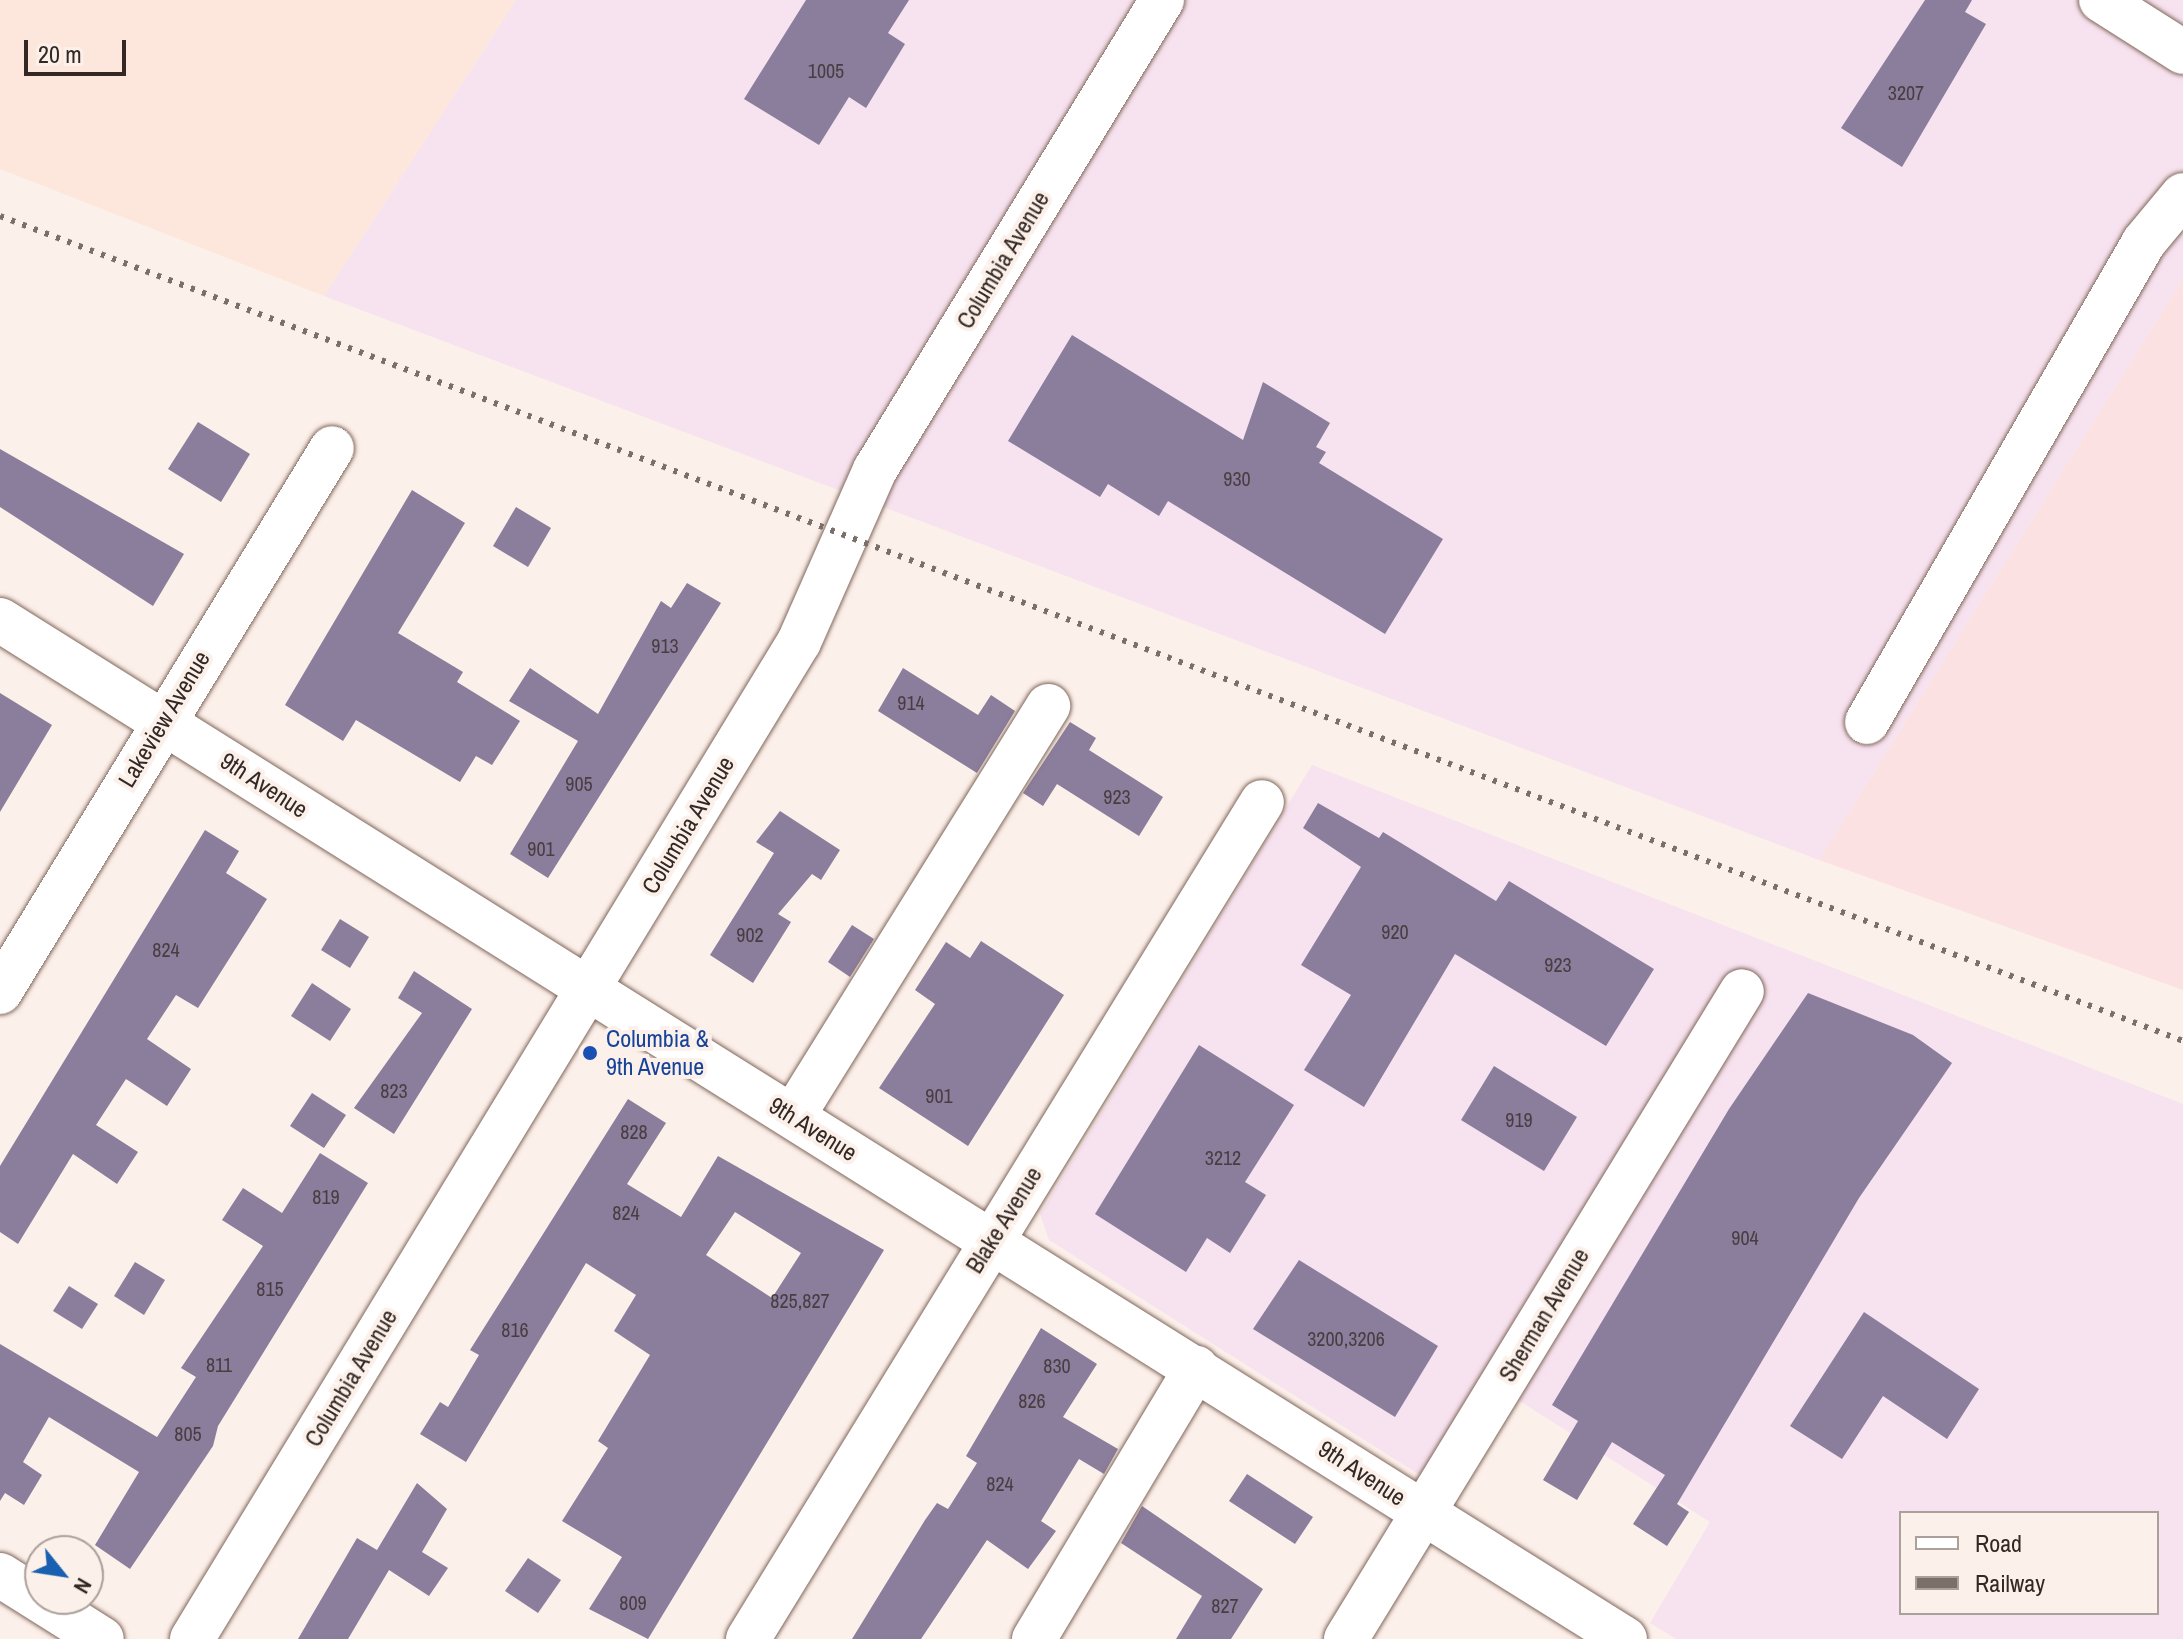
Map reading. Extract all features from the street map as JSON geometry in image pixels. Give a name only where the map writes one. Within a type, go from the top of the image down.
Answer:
[{"type":"street","name":"Columbia Avenue","points":[[192,1639],[799,642],[875,470],[1162,0]]},
{"type":"street","points":[[2101,0],[2183,52]]},
{"type":"street","points":[[1867,722],[2144,242],[2183,195]]},
{"type":"street","name":"Lakeview Avenue","points":[[0,992],[162,720],[332,448]]},
{"type":"street","name":"9th Avenue","points":[[0,620],[587,991],[992,1240],[1625,1639]]},
{"type":"street","points":[[793,1116],[1048,706]]},
{"type":"street","name":"Blake Avenue","points":[[748,1639],[1262,802]]},
{"type":"street","name":"Sherman Avenue","points":[[1346,1639],[1742,991]]},
{"type":"street","points":[[1034,1639],[1196,1368]]},
{"type":"street","points":[[0,1575],[102,1639]]},
{"type":"shaded area","points":[[0,0],[516,0],[324,296],[0,169]]},
{"type":"shaded area","points":[[516,0],[2183,0],[2183,279],[1819,860],[324,296]]},
{"type":"shaded area","points":[[2183,279],[2183,990],[1819,860]]},
{"type":"shaded area","points":[[1312,765],[2183,1104],[2183,1639],[1676,1639],[1650,1623],[1710,1522],[1515,1398],[1456,1498],[1049,1240],[1040,1214]]},
{"type":"building","points":[[806,0],[909,0],[888,33],[905,44],[866,108],[849,97],[819,145],[744,99]]},
{"type":"building","points":[[1925,0],[1972,0],[1965,12],[1986,24],[1902,167],[1841,128]]},
{"type":"building","points":[[1072,335],[1243,440],[1263,382],[1330,423],[1316,447],[1326,452],[1319,463],[1443,539],[1385,634],[1168,501],[1159,516],[1108,484],[1100,497],[1008,441]]},
{"type":"building","points":[[198,422],[250,454],[221,502],[168,469]]},
{"type":"building","points":[[0,449],[184,554],[153,606],[0,507]]},
{"type":"building","points":[[412,490],[465,523],[398,633],[463,672],[457,682],[520,721],[492,765],[476,756],[460,782],[356,720],[343,741],[285,705]]},
{"type":"building","points":[[516,507],[551,528],[528,567],[493,546]]},
{"type":"building","points":[[687,583],[721,603],[548,878],[510,854],[578,741],[509,701],[530,668],[598,714],[661,601],[671,608]]},
{"type":"building","points":[[903,668],[978,715],[991,695],[1015,711],[977,773],[878,711]]},
{"type":"building","points":[[0,693],[52,725],[0,812]]},
{"type":"building","points":[[1070,722],[1096,738],[1089,750],[1163,797],[1139,836],[1057,784],[1043,806],[1023,793]]},
{"type":"building","points":[[1318,803],[1379,838],[1383,832],[1496,901],[1509,881],[1654,969],[1606,1046],[1455,954],[1364,1107],[1304,1070],[1351,995],[1301,965],[1361,867],[1303,828]]},
{"type":"building","points":[[780,811],[840,850],[821,880],[812,874],[778,914],[791,922],[753,983],[710,955],[774,853],[756,842]]},
{"type":"building","points":[[205,830],[239,851],[226,873],[267,899],[198,1008],[176,995],[147,1039],[191,1069],[167,1106],[126,1079],[96,1125],[138,1152],[117,1184],[73,1154],[18,1244],[0,1232],[0,1166]]},
{"type":"building","points":[[340,919],[369,937],[350,968],[321,950]]},
{"type":"building","points":[[852,925],[874,939],[850,977],[828,962]]},
{"type":"building","points":[[981,941],[1064,995],[968,1146],[879,1088],[935,1004],[915,990],[946,942],[970,958]]},
{"type":"building","points":[[414,971],[472,1009],[394,1134],[354,1108],[422,1013],[398,998]]},
{"type":"building","points":[[312,983],[351,1009],[330,1041],[291,1016]]},
{"type":"building","points":[[1808,993],[1913,1035],[1952,1063],[1859,1198],[1677,1504],[1689,1512],[1667,1546],[1633,1524],[1665,1475],[1612,1442],[1577,1500],[1543,1480],[1578,1421],[1552,1405],[1729,1109]]},
{"type":"building","points":[[1199,1045],[1294,1105],[1245,1182],[1266,1195],[1230,1253],[1207,1238],[1186,1272],[1095,1214]]},
{"type":"building","points":[[1494,1066],[1577,1117],[1544,1171],[1461,1120]]},
{"type":"building","points":[[312,1093],[346,1115],[324,1148],[290,1126]]},
{"type":"building","points":[[628,1099],[666,1123],[627,1184],[681,1217],[718,1156],[884,1250],[648,1639],[589,1609],[622,1557],[562,1521],[608,1448],[598,1441],[650,1355],[614,1331],[636,1295],[586,1263],[466,1462],[420,1434],[440,1402],[448,1407],[479,1355],[470,1350]],"holes":[[[735,1212],[801,1253],[772,1298],[706,1255]]]},
{"type":"building","points":[[320,1153],[368,1183],[218,1426],[213,1446],[130,1569],[104,1551],[104,1535],[101,1535],[139,1472],[49,1417],[23,1462],[42,1475],[24,1505],[5,1493],[0,1501],[0,1344],[157,1437],[196,1377],[181,1368],[263,1246],[222,1220],[243,1188],[282,1213]]},
{"type":"building","points":[[1299,1260],[1438,1346],[1395,1417],[1253,1329]]},
{"type":"building","points":[[135,1262],[165,1280],[144,1315],[114,1296]]},
{"type":"building","points":[[69,1286],[98,1304],[82,1329],[53,1311]]},
{"type":"building","points":[[1864,1312],[1979,1389],[1947,1439],[1883,1396],[1842,1459],[1790,1426]]},
{"type":"building","points":[[1041,1328],[1097,1364],[1063,1417],[1118,1449],[1104,1474],[1079,1459],[1041,1521],[1056,1531],[1028,1569],[987,1540],[921,1639],[852,1639],[937,1503],[948,1509],[977,1463],[966,1456]]},
{"type":"building","points":[[1247,1474],[1313,1517],[1295,1544],[1229,1501]]},
{"type":"building","points":[[417,1483],[447,1509],[422,1552],[448,1568],[429,1596],[389,1570],[348,1639],[298,1639],[357,1538],[377,1550]]},
{"type":"building","points":[[1142,1506],[1263,1589],[1231,1639],[1176,1639],[1202,1596],[1121,1543]]},
{"type":"building","points":[[528,1558],[561,1580],[538,1613],[505,1591]]},
{"type":"railway","points":[[0,216],[2183,1041]]},
{"type":"place","name":"Columbia & 9th Avenue","points":[[590,1053]]}]
